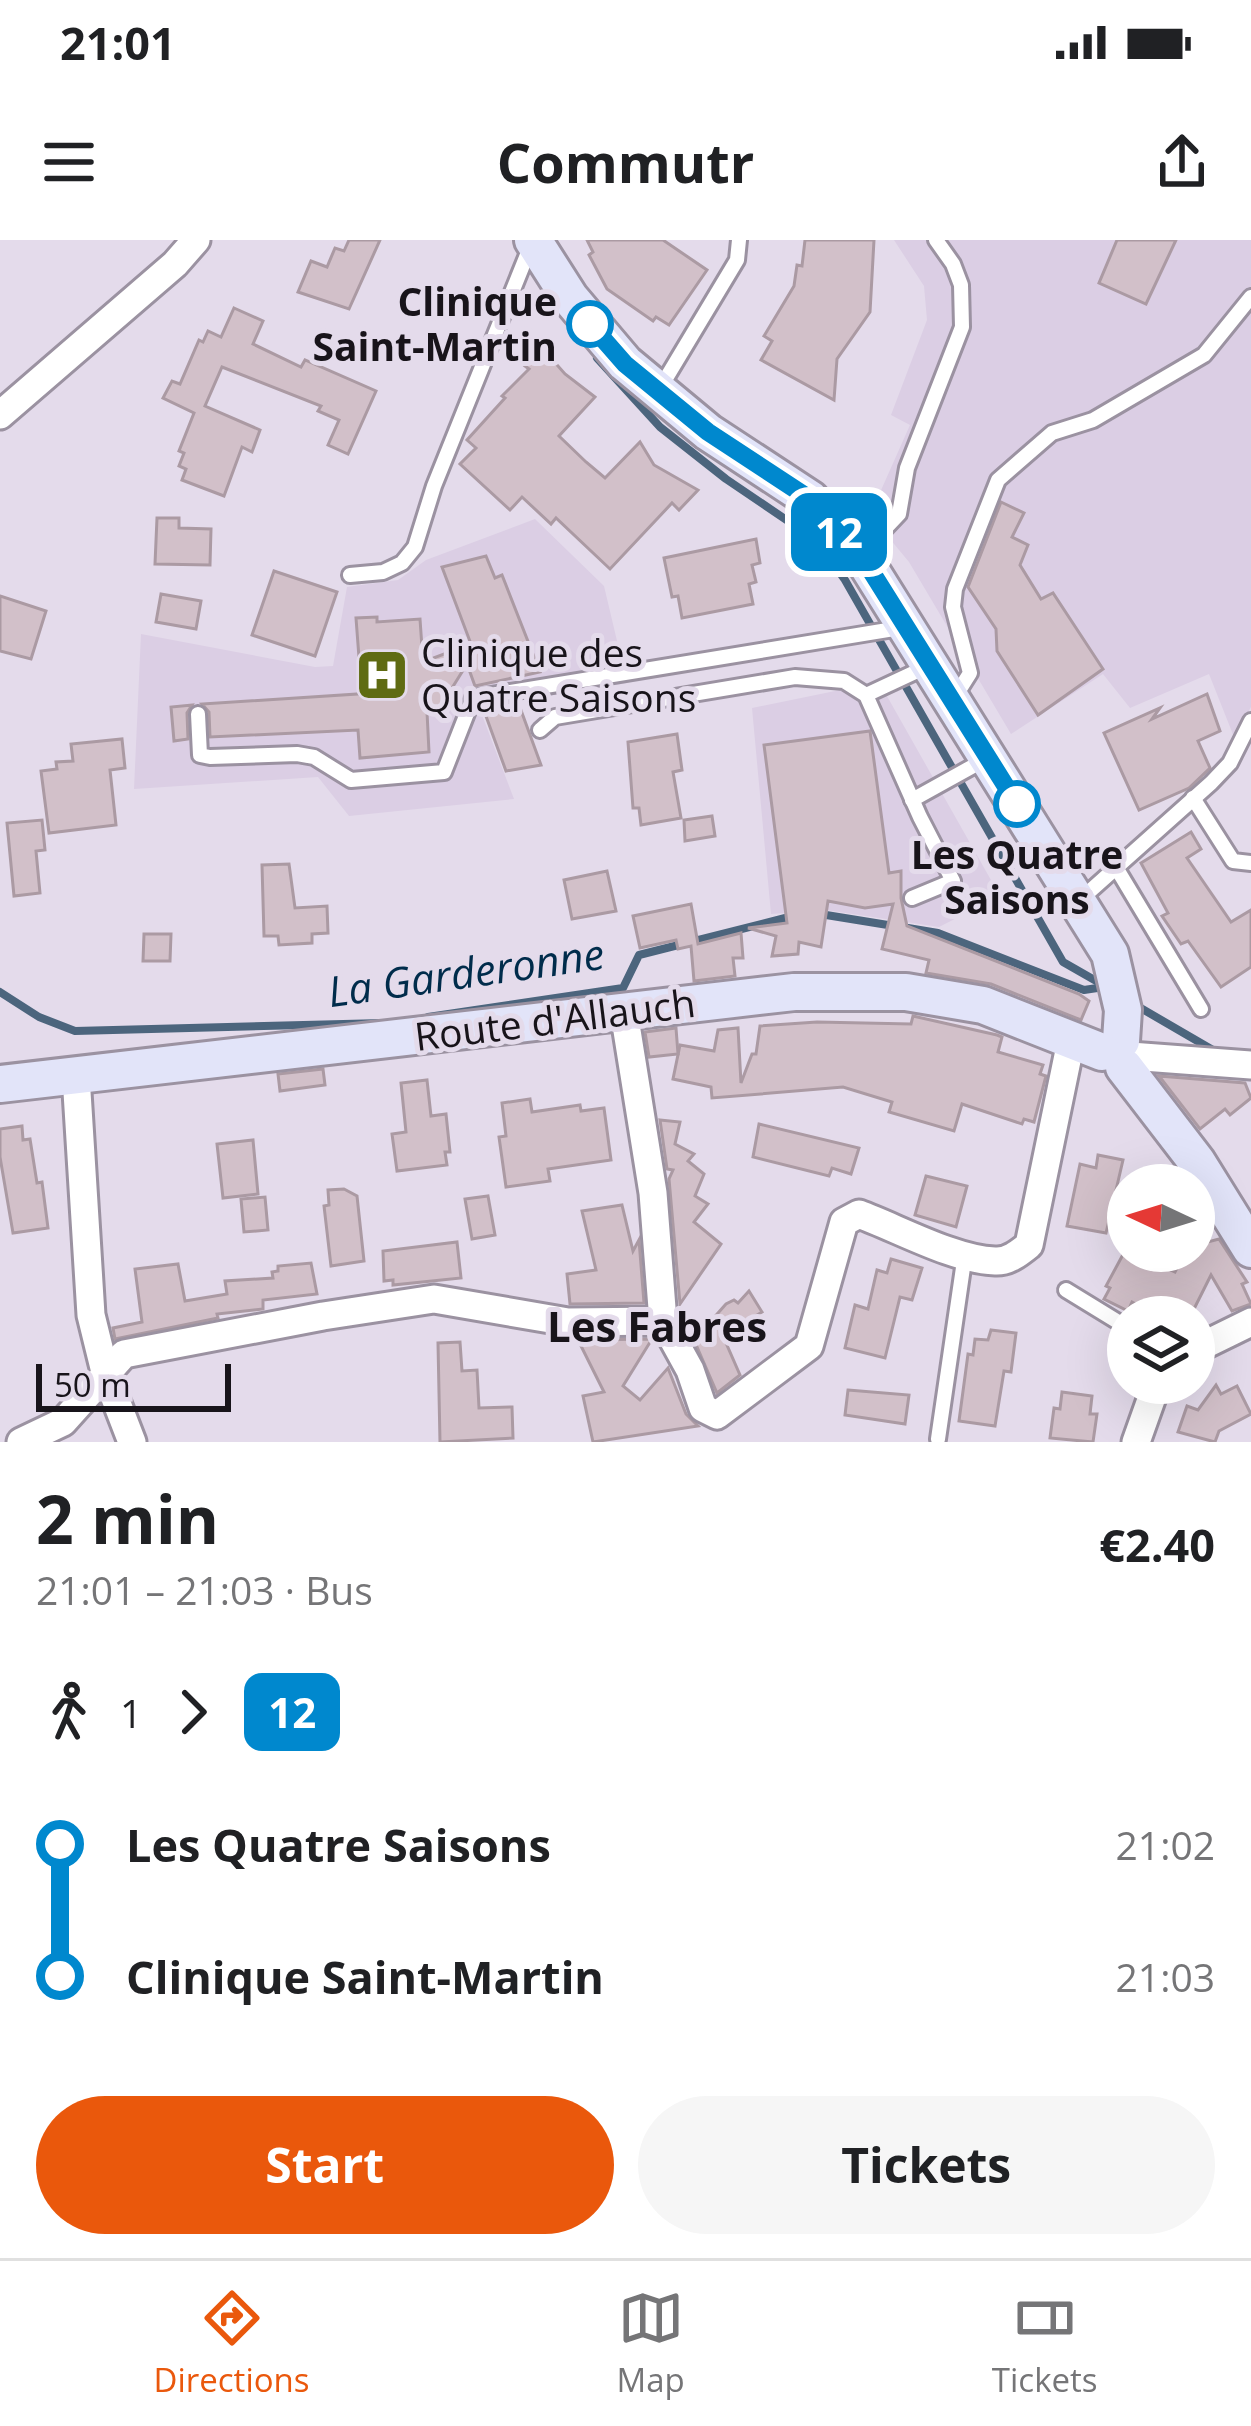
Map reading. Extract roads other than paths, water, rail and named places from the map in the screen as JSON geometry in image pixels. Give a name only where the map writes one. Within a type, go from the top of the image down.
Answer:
[{"type":"main road","points":[[533,240],[590,324],[625,364],[708,432],[810,499],[861,555],[921,669],[952,700],[979,763],[1110,954],[1113,1035],[1251,1249]]},
{"type":"main road","name":"Route d'Allauch","points":[[0,1084],[794,992],[907,992],[1113,1035]]},
{"type":"street","points":[[0,415],[175,264],[196,240]]},
{"type":"street","points":[[624,1012],[652,1193],[663,1321],[690,1370],[703,1408],[717,1415],[809,1346],[844,1222],[859,1214],[995,1261],[1009,1259],[1029,1245],[1113,1035],[1240,1065]]},
{"type":"street","points":[[76,1076],[92,1315],[105,1372],[132,1442]]},
{"type":"street","points":[[21,1442],[63,1422],[124,1354],[323,1316],[434,1299],[568,1322],[663,1321]]},
{"type":"street","points":[[1215,1340],[1251,1322]]},
{"type":"street","points":[[1136,1442],[1150,1404]]},
{"type":"lane","points":[[350,575],[383,572],[402,563],[415,547],[434,486],[533,240]]},
{"type":"lane","points":[[659,390],[737,260],[739,240]]},
{"type":"lane","points":[[861,555],[899,514],[907,468],[962,326],[961,285],[936,240]]},
{"type":"lane","points":[[952,700],[970,673],[952,607],[955,590],[998,480],[1052,434],[1093,420],[1204,355],[1251,297]]},
{"type":"lane","points":[[198,714],[200,754],[210,757],[297,754],[314,757],[351,780],[444,772],[473,698],[897,629]]},
{"type":"lane","points":[[866,695],[921,669]]},
{"type":"lane","points":[[540,730],[555,717],[795,677],[844,681],[866,695],[953,880],[912,898]]},
{"type":"lane","points":[[1077,902],[1230,763],[1251,722]]},
{"type":"lane","points":[[912,800],[979,763]]},
{"type":"lane","points":[[1193,798],[1233,861],[1251,863]]},
{"type":"lane","points":[[1117,869],[1201,1009]]},
{"type":"lane","points":[[938,1439],[965,1254]]},
{"type":"lane","points":[[1066,1290],[1107,1315]]},
{"type":"waterway","points":[[597,358],[660,427],[816,540],[845,580],[1063,962],[1105,986]]},
{"type":"waterway","name":"La Garderonne","points":[[820,914],[894,926]]},
{"type":"waterway","name":"La Garderonne","points":[[428,1017],[623,988],[639,955],[793,916]]},
{"type":"waterway","name":"La Garderonne","points":[[908,928],[938,933],[1084,990],[1104,987]]},
{"type":"waterway","name":"La Garderonne","points":[[0,992],[39,1017],[75,1031],[383,1023]]},
{"type":"waterway","name":"La Garderonne","points":[[1132,1003],[1218,1053]]},
{"type":"place","name":"Clinique Saint-Martin","points":[[590,324]]},
{"type":"place","name":"Clinique des Quatre Saisons","points":[[382,675]]},
{"type":"place","name":"Les Quatre Saisons","points":[[1017,804]]},
{"type":"district","name":"Les Fabres","points":[[657,1327]]}]
